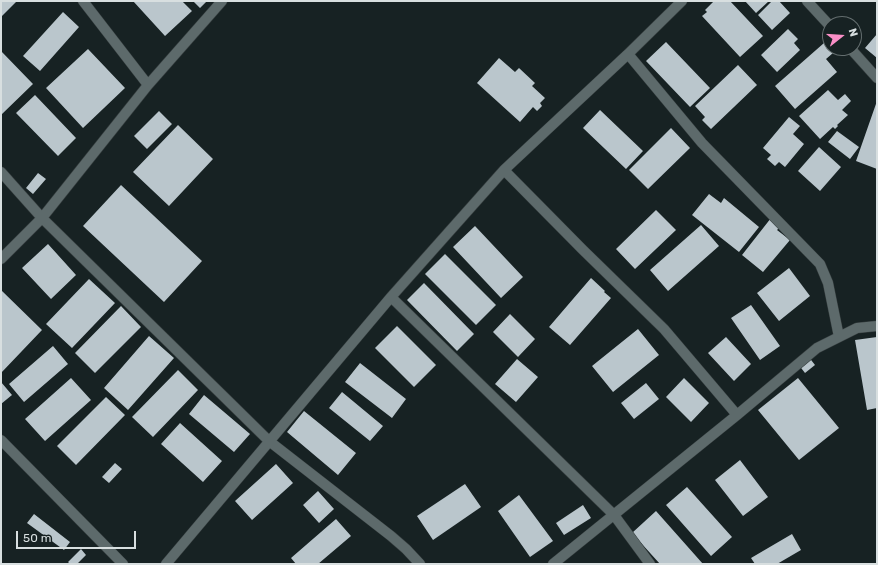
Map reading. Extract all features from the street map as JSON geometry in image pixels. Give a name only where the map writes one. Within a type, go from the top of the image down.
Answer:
[{"type":"street","points":[[83,1],[148,85]]},
{"type":"street","points":[[1,259],[42,218],[148,85],[222,1]]},
{"type":"street","points":[[166,564],[391,297],[504,170],[628,54],[682,1]]},
{"type":"street","points":[[807,1],[822,17]]},
{"type":"street","points":[[628,54],[702,143],[820,264],[828,283],[839,337]]},
{"type":"street","points":[[857,56],[877,78]]},
{"type":"street","points":[[504,170],[664,329],[737,415]]},
{"type":"street","points":[[1,172],[42,218],[269,441],[391,536],[420,564]]},
{"type":"street","points":[[391,297],[614,515],[650,564]]},
{"type":"street","points":[[553,564],[737,415],[816,348],[857,328],[877,326]]},
{"type":"street","points":[[1,440],[123,564]]},
{"type":"building","points":[[1,1],[17,1],[1,17]]},
{"type":"building","points":[[133,1],[182,1],[192,11],[165,36]]},
{"type":"building","points":[[193,1],[207,1],[200,8]]},
{"type":"building","points":[[714,1],[730,1],[763,36],[740,57],[702,16],[707,12],[705,10]]},
{"type":"building","points":[[745,1],[769,1],[756,13]]},
{"type":"building","points":[[772,1],[779,1],[790,13],[772,30],[758,15]]},
{"type":"building","points":[[63,12],[79,27],[40,71],[23,56]]},
{"type":"building","points":[[788,29],[798,39],[794,43],[800,50],[777,72],[761,55]]},
{"type":"building","points":[[877,34],[877,58],[865,48]]},
{"type":"building","points":[[666,42],[710,88],[690,107],[646,61]]},
{"type":"building","points":[[822,45],[822,56],[830,56],[826,59],[837,72],[795,109],[775,86]]},
{"type":"building","points":[[88,49],[125,88],[83,128],[46,88]]},
{"type":"building","points":[[1,51],[33,84],[2,114],[1,113]]},
{"type":"building","points":[[499,58],[515,72],[519,68],[535,83],[532,86],[545,98],[540,103],[542,106],[537,111],[533,107],[520,122],[477,83]]},
{"type":"building","points":[[738,65],[757,85],[711,129],[702,120],[705,117],[695,106]]},
{"type":"building","points":[[828,90],[838,100],[845,94],[851,101],[842,110],[848,115],[837,125],[838,126],[835,129],[833,127],[820,139],[799,116]]},
{"type":"building","points":[[35,95],[76,138],[58,156],[16,113]]},
{"type":"building","points":[[877,101],[877,169],[856,161]]},
{"type":"building","points":[[600,110],[643,151],[626,169],[583,128]]},
{"type":"building","points":[[159,111],[172,124],[147,149],[134,136]]},
{"type":"building","points":[[789,117],[800,126],[793,134],[804,144],[785,167],[779,162],[775,166],[767,159],[771,155],[763,148]]},
{"type":"building","points":[[178,125],[213,159],[169,206],[133,172]]},
{"type":"building","points":[[671,128],[690,148],[648,189],[629,170]]},
{"type":"building","points":[[837,131],[859,147],[850,159],[828,142]]},
{"type":"building","points":[[819,147],[841,167],[820,191],[798,171]]},
{"type":"building","points":[[38,173],[46,179],[33,194],[26,188]]},
{"type":"building","points":[[121,185],[202,261],[164,302],[83,226]]},
{"type":"building","points":[[709,194],[721,203],[724,198],[759,227],[739,252],[692,215]]},
{"type":"building","points":[[656,210],[676,230],[635,269],[616,249]]},
{"type":"building","points":[[771,218],[781,226],[777,230],[790,240],[763,272],[742,255]]},
{"type":"building","points":[[701,225],[719,246],[668,291],[650,270]]},
{"type":"building","points":[[475,226],[523,277],[501,298],[453,247]]},
{"type":"building","points":[[48,244],[76,275],[51,299],[22,268]]},
{"type":"building","points":[[445,254],[496,305],[476,325],[425,274]]},
{"type":"building","points":[[789,268],[810,296],[779,321],[757,293]]},
{"type":"building","points":[[591,278],[611,298],[570,345],[549,327]]},
{"type":"building","points":[[89,279],[115,303],[72,348],[46,324]]},
{"type":"building","points":[[424,283],[474,334],[457,351],[407,300]]},
{"type":"building","points":[[1,290],[42,330],[1,373]]},
{"type":"building","points":[[751,305],[780,346],[760,360],[731,318]]},
{"type":"building","points":[[121,306],[141,327],[95,373],[75,353]]},
{"type":"building","points":[[510,314],[535,339],[518,357],[493,332]]},
{"type":"building","points":[[397,326],[436,365],[414,387],[375,348]]},
{"type":"building","points":[[638,329],[659,355],[613,392],[592,366]]},
{"type":"building","points":[[149,336],[174,358],[128,410],[104,388]]},
{"type":"building","points":[[726,337],[751,364],[734,381],[708,353]]},
{"type":"building","points":[[877,337],[877,408],[867,410],[855,340]]},
{"type":"building","points":[[53,346],[68,364],[24,402],[9,384]]},
{"type":"building","points":[[808,356],[815,365],[805,373],[798,364]]},
{"type":"building","points":[[517,359],[538,377],[516,402],[495,384]]},
{"type":"building","points":[[360,363],[406,399],[392,418],[345,382]]},
{"type":"building","points":[[178,370],[198,390],[153,437],[132,417]]},
{"type":"building","points":[[71,378],[91,400],[45,441],[25,419]]},
{"type":"building","points":[[684,378],[709,403],[691,422],[666,397]]},
{"type":"building","points":[[798,378],[839,428],[799,460],[758,410]]},
{"type":"building","points":[[1,382],[12,395],[1,404]]},
{"type":"building","points":[[646,383],[659,399],[634,419],[621,403]]},
{"type":"building","points":[[342,392],[383,426],[370,441],[329,408]]},
{"type":"building","points":[[204,395],[250,434],[234,452],[189,414]]},
{"type":"building","points":[[106,397],[125,415],[76,465],[57,446]]},
{"type":"building","points":[[304,411],[356,453],[338,475],[287,432]]},
{"type":"building","points":[[180,423],[222,461],[203,482],[161,444]]},
{"type":"building","points":[[740,460],[768,497],[743,516],[715,480]]},
{"type":"building","points":[[115,463],[122,469],[109,483],[102,477]]},
{"type":"building","points":[[276,464],[293,483],[252,520],[235,501]]},
{"type":"building","points":[[465,484],[481,507],[433,540],[417,516]]},
{"type":"building","points":[[687,487],[732,537],[711,556],[666,505]]},
{"type":"building","points":[[318,491],[334,509],[319,523],[303,505]]},
{"type":"building","points":[[519,495],[553,541],[530,557],[498,511]]},
{"type":"building","points":[[583,505],[591,518],[564,535],[556,523]]},
{"type":"building","points":[[656,511],[703,564],[660,564],[632,533]]},
{"type":"building","points":[[34,514],[70,542],[64,550],[27,523]]},
{"type":"building","points":[[336,519],[351,536],[318,564],[296,564],[291,558]]},
{"type":"building","points":[[792,534],[801,550],[777,564],[755,564],[751,558]]},
{"type":"building","points":[[81,549],[86,555],[77,564],[70,564],[68,562]]}]
